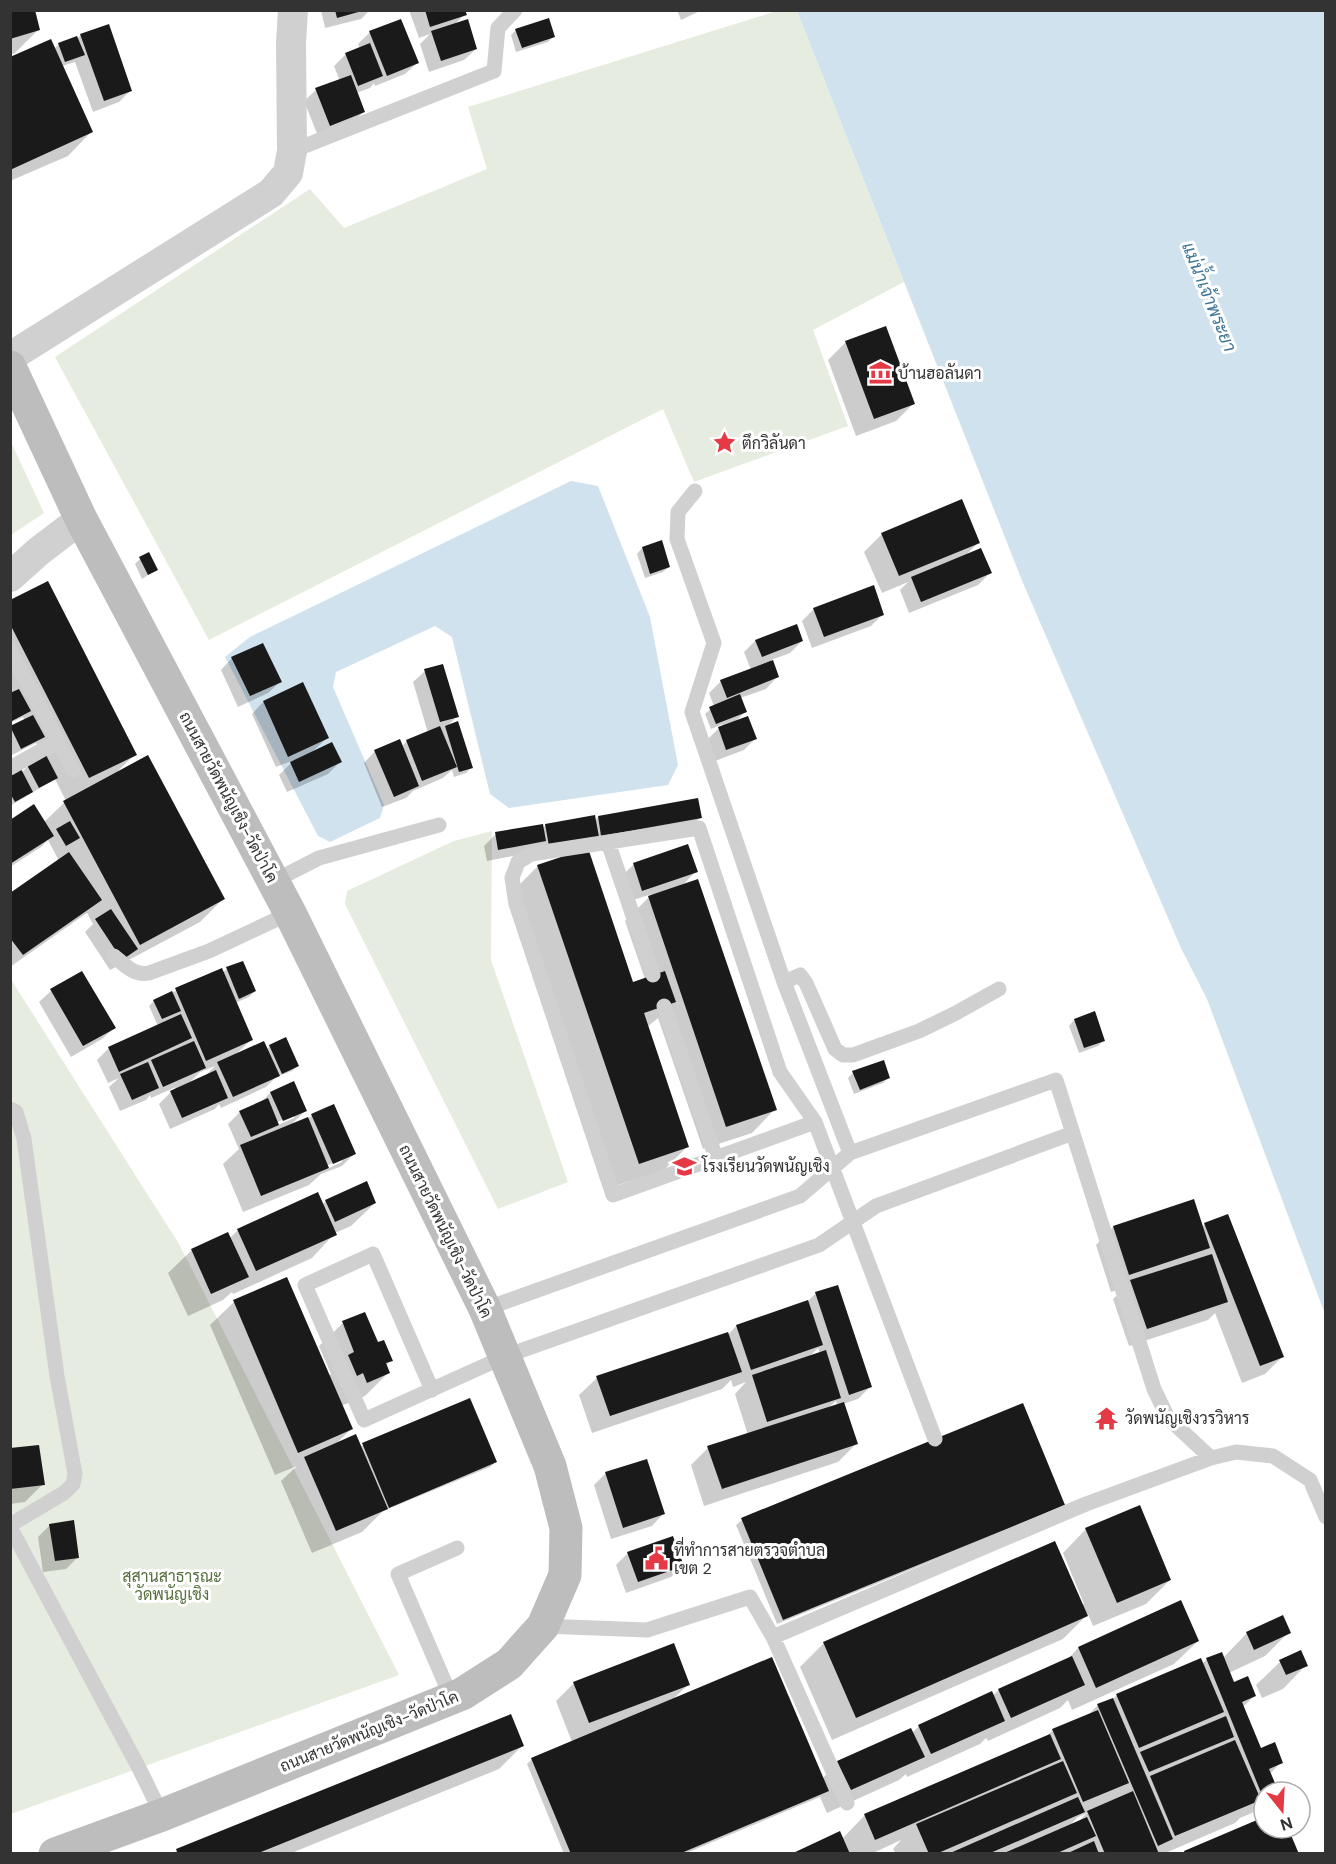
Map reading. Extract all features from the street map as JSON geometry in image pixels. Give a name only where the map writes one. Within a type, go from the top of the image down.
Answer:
[{"type":"main road","name":"ถนนสายวัดพนัญเชิง-วัดป่าโค","points":[[10,368],[81,519],[274,881],[485,1309],[550,1466],[566,1528],[565,1575],[543,1626],[509,1664],[462,1694],[162,1815],[55,1854]]},
{"type":"street","points":[[10,357],[271,193],[288,173],[292,151],[293,10]]},
{"type":"street","points":[[11,575],[81,519]]},
{"type":"lane","points":[[292,151],[494,71],[498,28],[515,10]]},
{"type":"lane","points":[[695,491],[678,512],[676,539],[714,643],[692,712],[784,982],[850,1154]]},
{"type":"lane","points":[[10,650],[73,770]]},
{"type":"lane","points":[[10,768],[58,741]]},
{"type":"lane","points":[[274,881],[319,858],[439,825]]},
{"type":"lane","points":[[815,1122],[613,1195],[516,904],[512,878],[518,862],[531,854],[699,828],[780,1072],[815,1122],[935,1439]]},
{"type":"lane","points":[[608,842],[654,975]]},
{"type":"lane","points":[[114,956],[132,971],[141,975],[208,951],[290,913]]},
{"type":"lane","points":[[784,982],[800,975],[806,983],[835,1049],[843,1055],[854,1055],[919,1031],[999,989]]},
{"type":"lane","points":[[664,1006],[716,1158]]},
{"type":"lane","points":[[485,1309],[800,1196],[850,1154],[1056,1080],[1154,1389],[1168,1418],[1211,1458]]},
{"type":"lane","points":[[10,1109],[15,1112],[24,1139],[57,1376],[75,1474],[72,1484],[64,1493],[10,1526],[140,1768],[162,1815]]},
{"type":"lane","points":[[432,1390],[373,1254],[305,1285],[364,1419],[432,1390],[506,1356],[819,1245],[876,1206],[1073,1133]]},
{"type":"lane","points":[[773,1637],[977,1545],[1211,1458],[1236,1452],[1273,1456],[1310,1480],[1326,1516]]},
{"type":"lane","points":[[452,1699],[398,1574],[457,1548]]},
{"type":"lane","points":[[543,1626],[646,1630],[750,1597],[773,1637],[847,1803]]},
{"type":"green space","points":[[780,10],[797,11],[904,282],[813,330],[848,426],[694,482],[663,409],[209,640],[55,357],[310,189],[344,228],[487,169],[468,107]]},
{"type":"green space","points":[[11,442],[44,513],[10,535]]},
{"type":"green space","points":[[492,831],[491,960],[568,1182],[498,1209],[345,904],[347,891],[454,841]]},
{"type":"green space","name":"สุสานสาธารณะ วัดพนัญเชิง","points":[[10,978],[179,1244],[399,1675],[11,1814]]},
{"type":"water","name":"แม่น้ำเจ้าพระยา","points":[[797,11],[1325,11],[1325,1314],[1207,999],[1181,948],[1023,583]]},
{"type":"water","points":[[571,481],[598,486],[650,617],[678,765],[668,785],[509,808],[490,794],[452,637],[435,626],[336,672],[333,687],[384,805],[380,818],[330,842],[318,836],[225,657],[250,637]]},
{"type":"building","points":[[10,10],[35,10],[40,30],[10,39]]},
{"type":"building","points":[[335,10],[362,10],[362,11],[337,18]]},
{"type":"building","points":[[425,10],[465,10],[467,15],[430,27]]},
{"type":"building","points":[[549,18],[555,37],[522,48],[515,29]]},
{"type":"building","points":[[401,19],[419,63],[387,76],[369,31]]},
{"type":"building","points":[[468,19],[477,49],[441,61],[431,31]]},
{"type":"building","points":[[109,24],[132,91],[104,101],[80,34]]},
{"type":"building","points":[[77,36],[85,55],[65,62],[58,43]]},
{"type":"building","points":[[51,39],[93,132],[10,170],[10,57]]},
{"type":"building","points":[[370,43],[383,76],[358,86],[345,53]]},
{"type":"building","points":[[351,75],[365,112],[330,126],[315,88]]},
{"type":"building","name":"บ้านฮอลันดา","points":[[886,326],[915,404],[874,419],[845,341]]},
{"type":"building","points":[[962,499],[980,543],[899,576],[881,533]]},
{"type":"building","points":[[662,540],[670,567],[650,574],[642,547]]},
{"type":"building","points":[[981,548],[992,573],[921,602],[911,577]]},
{"type":"building","points":[[149,552],[158,570],[148,575],[139,557]]},
{"type":"building","points":[[48,581],[137,755],[89,778],[10,624],[10,600]]},
{"type":"building","points":[[874,585],[884,615],[824,637],[813,608]]},
{"type":"building","points":[[797,624],[803,641],[762,657],[755,640]]},
{"type":"building","points":[[263,643],[282,682],[250,696],[231,657]]},
{"type":"building","points":[[773,660],[779,677],[727,698],[720,680]]},
{"type":"building","points":[[443,664],[459,717],[440,722],[424,669]]},
{"type":"building","points":[[303,682],[329,738],[288,757],[263,701]]},
{"type":"building","points":[[19,689],[31,711],[10,722],[10,693]]},
{"type":"building","points":[[740,694],[747,712],[716,724],[709,707]]},
{"type":"building","points":[[33,715],[45,737],[21,749],[10,726]]},
{"type":"building","points":[[748,716],[757,739],[726,750],[718,727]]},
{"type":"building","points":[[458,721],[473,768],[459,772],[445,726]]},
{"type":"building","points":[[440,726],[457,767],[422,781],[406,740]]},
{"type":"building","points":[[400,739],[419,786],[394,797],[374,750]]},
{"type":"building","points":[[332,742],[342,762],[299,782],[290,762]]},
{"type":"building","points":[[46,755],[58,778],[39,788],[27,765]]},
{"type":"building","points":[[148,755],[225,899],[140,945],[63,801]]},
{"type":"building","points":[[21,769],[33,792],[15,802],[10,793],[10,775]]},
{"type":"building","points":[[698,798],[702,818],[601,836],[598,816]]},
{"type":"building","points":[[34,804],[54,836],[10,864],[10,820]]},
{"type":"building","points":[[595,815],[599,837],[549,846],[545,824]]},
{"type":"building","points":[[70,821],[80,838],[66,846],[56,829]]},
{"type":"building","points":[[543,824],[546,841],[498,850],[495,832]]},
{"type":"building","points":[[688,844],[698,872],[642,891],[633,863]]},
{"type":"building","points":[[588,848],[633,982],[665,971],[676,1002],[644,1013],[689,1147],[639,1164],[537,865]]},
{"type":"building","points":[[69,852],[102,900],[23,955],[10,938],[10,893]]},
{"type":"building","points":[[698,879],[777,1110],[726,1127],[648,896]]},
{"type":"building","points":[[111,909],[138,949],[122,960],[95,919]]},
{"type":"building","points":[[243,961],[256,991],[239,999],[226,967]]},
{"type":"building","points":[[222,968],[253,1040],[206,1061],[175,988]]},
{"type":"building","points":[[82,971],[116,1028],[83,1046],[50,989]]},
{"type":"building","points":[[172,991],[181,1011],[162,1019],[153,1000]]},
{"type":"building","points":[[1095,1011],[1105,1041],[1084,1048],[1074,1019]]},
{"type":"building","points":[[181,1014],[192,1038],[119,1072],[108,1047]]},
{"type":"building","points":[[286,1037],[299,1066],[282,1074],[269,1045]]},
{"type":"building","points":[[194,1041],[206,1068],[163,1087],[151,1060]]},
{"type":"building","points":[[264,1041],[280,1076],[233,1097],[217,1062]]},
{"type":"building","points":[[884,1060],[890,1078],[860,1090],[852,1071]]},
{"type":"building","points":[[148,1062],[159,1088],[132,1100],[120,1074]]},
{"type":"building","points":[[216,1070],[228,1098],[182,1118],[170,1091]]},
{"type":"building","points":[[294,1081],[307,1111],[283,1121],[270,1092]]},
{"type":"building","points":[[268,1098],[279,1125],[251,1137],[239,1111]]},
{"type":"building","points":[[334,1104],[356,1154],[333,1164],[311,1114]]},
{"type":"building","points":[[308,1117],[329,1168],[261,1196],[240,1145]]},
{"type":"building","points":[[367,1181],[376,1203],[335,1222],[325,1200]]},
{"type":"building","points":[[318,1192],[337,1235],[256,1271],[237,1229]]},
{"type":"building","points":[[1194,1199],[1210,1248],[1129,1275],[1113,1226]]},
{"type":"building","points":[[1228,1214],[1284,1357],[1260,1366],[1204,1223]]},
{"type":"building","points":[[228,1232],[249,1277],[211,1294],[191,1249]]},
{"type":"building","points":[[1212,1254],[1228,1302],[1147,1329],[1130,1280]]},
{"type":"building","points":[[287,1277],[353,1429],[298,1453],[233,1300]]},
{"type":"building","points":[[838,1285],[872,1387],[849,1395],[815,1292]]},
{"type":"building","points":[[808,1300],[823,1345],[751,1370],[736,1325]]},
{"type":"building","points":[[365,1312],[378,1342],[384,1340],[393,1361],[386,1363],[390,1373],[367,1383],[363,1373],[357,1376],[348,1355],[354,1352],[342,1321]]},
{"type":"building","points":[[728,1332],[742,1372],[610,1416],[596,1376]]},
{"type":"building","points":[[826,1350],[841,1398],[767,1422],[752,1375]]},
{"type":"building","points":[[470,1398],[497,1462],[389,1508],[362,1443]]},
{"type":"building","points":[[844,1402],[858,1444],[722,1489],[707,1446]]},
{"type":"building","points":[[1023,1403],[1065,1505],[783,1620],[741,1518]]},
{"type":"building","points":[[356,1434],[388,1509],[336,1531],[304,1457]]},
{"type":"building","points":[[39,1445],[45,1485],[10,1489],[10,1448]]},
{"type":"building","points":[[647,1459],[665,1514],[623,1528],[605,1472]]},
{"type":"building","points":[[1140,1505],[1171,1580],[1117,1603],[1085,1528]]},
{"type":"building","points":[[74,1520],[79,1558],[55,1561],[49,1524]]},
{"type":"building","name":"ที่ทำการสายตรวจตำบล เขต 2","points":[[673,1536],[684,1566],[638,1582],[627,1552]]},
{"type":"building","points":[[1055,1541],[1088,1616],[856,1718],[823,1642]]},
{"type":"building","points":[[1181,1600],[1199,1641],[1096,1688],[1078,1647]]},
{"type":"building","points":[[1283,1615],[1291,1633],[1254,1650],[1246,1632]]},
{"type":"building","points":[[674,1643],[690,1685],[589,1723],[573,1682]]},
{"type":"building","points":[[1301,1650],[1308,1666],[1286,1675],[1279,1660]]},
{"type":"building","points":[[1222,1652],[1234,1682],[1248,1676],[1256,1696],[1242,1702],[1261,1748],[1275,1742],[1283,1763],[1269,1769],[1274,1780],[1256,1780],[1206,1658]]},
{"type":"building","points":[[1072,1656],[1085,1685],[1011,1718],[998,1689]]},
{"type":"building","points":[[772,1657],[829,1791],[679,1854],[571,1854],[531,1758]]},
{"type":"building","points":[[1201,1658],[1224,1712],[1139,1748],[1116,1694]]},
{"type":"building","points":[[992,1691],[1005,1721],[931,1754],[918,1725]]},
{"type":"building","points":[[1113,1698],[1173,1839],[1158,1846],[1097,1704]]},
{"type":"building","points":[[1098,1710],[1129,1783],[1083,1802],[1052,1729]]},
{"type":"building","points":[[511,1714],[524,1746],[256,1854],[178,1854],[176,1849]]},
{"type":"building","points":[[1226,1716],[1234,1737],[1149,1772],[1140,1752]]},
{"type":"building","points":[[911,1728],[925,1757],[851,1790],[837,1761]]},
{"type":"building","points":[[1050,1734],[1061,1759],[875,1840],[864,1814]]},
{"type":"building","points":[[1235,1740],[1252,1780],[1252,1804],[1175,1836],[1150,1776]]},
{"type":"building","points":[[1063,1761],[1077,1793],[936,1854],[929,1854],[916,1824]]},
{"type":"building","points":[[1133,1791],[1159,1854],[1105,1854],[1087,1811]]},
{"type":"building","points":[[1078,1797],[1085,1812],[988,1854],[948,1854]]},
{"type":"building","points":[[1087,1817],[1096,1836],[1055,1854],[1002,1854]]},
{"type":"building","points":[[1252,1822],[1252,1840],[1293,1840],[1299,1854],[1185,1854],[1184,1851]]},
{"type":"building","points":[[840,1831],[850,1854],[791,1854]]},
{"type":"building","points":[[1094,1841],[1099,1854],[1066,1854]]},
{"type":"place","name":"บ้านฮอลันดา","points":[[880,373]]},
{"type":"place","name":"ตึกวิลันดา","points":[[724,443]]},
{"type":"place","name":"โรงเรียนวัดพนัญเชิง","points":[[684,1166]]},
{"type":"place","name":"วัดพนัญเชิงวรวิหาร","points":[[1107,1418]]},
{"type":"place","name":"ที่ทำการสายตรวจตำบล เขต 2","points":[[656,1559]]}]
